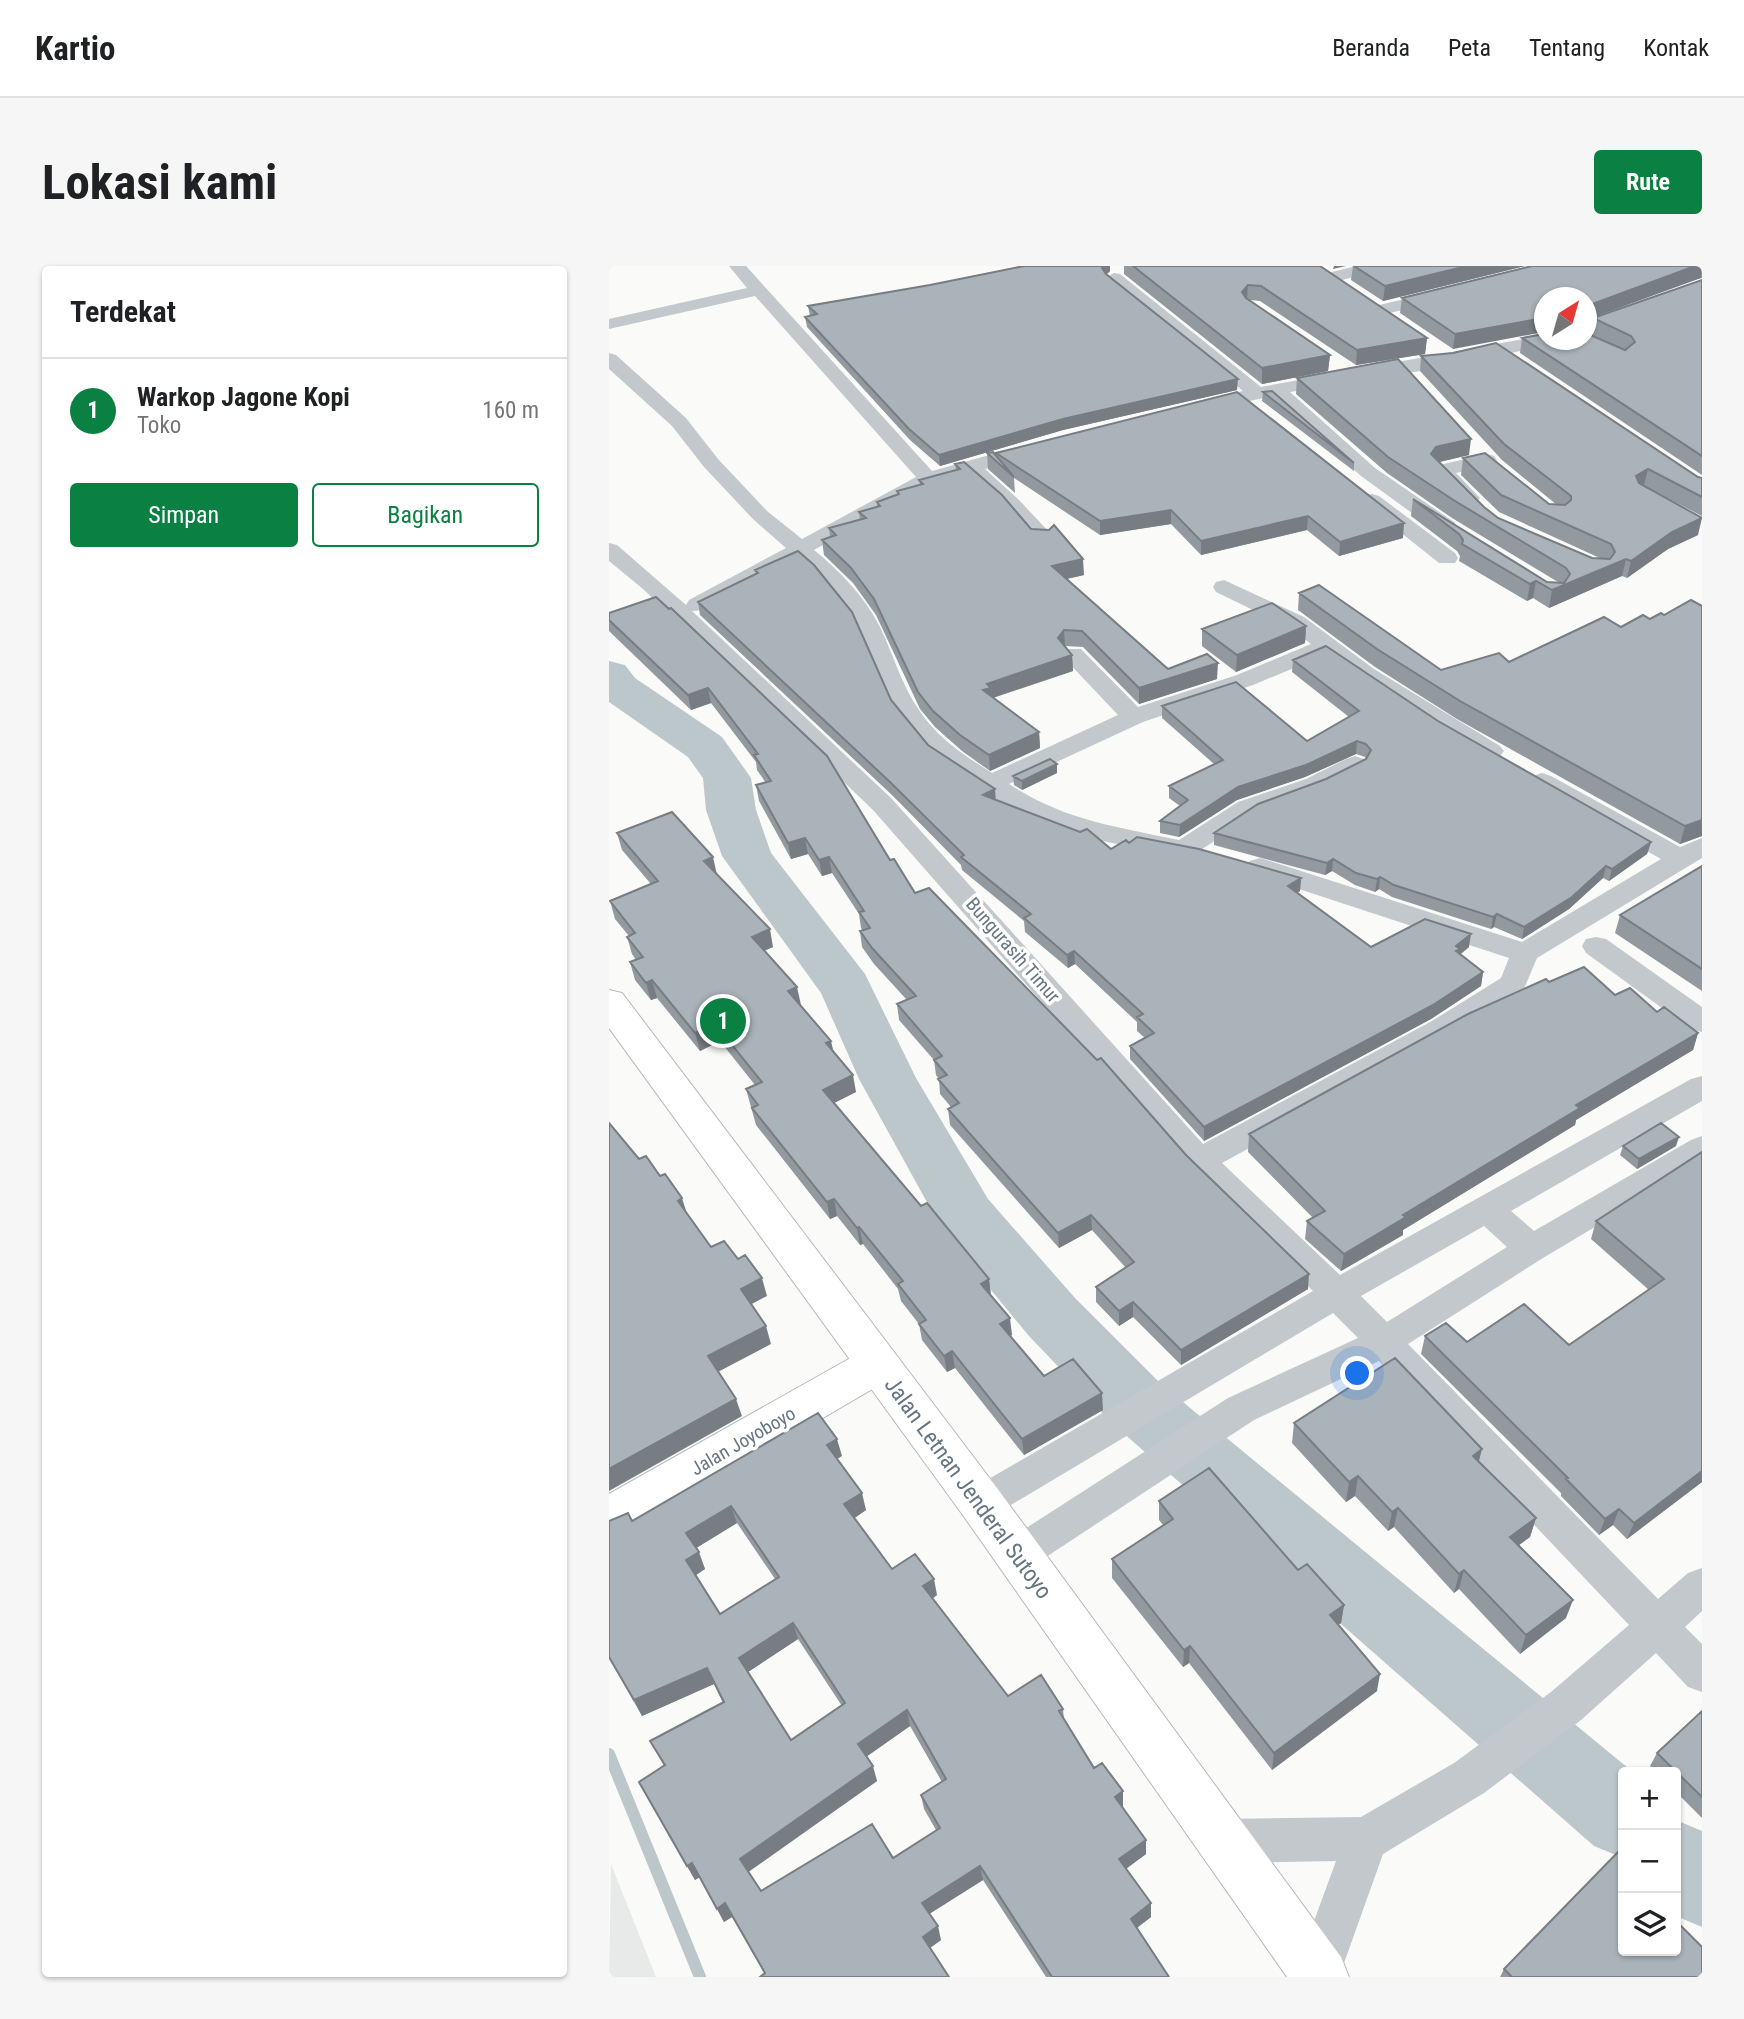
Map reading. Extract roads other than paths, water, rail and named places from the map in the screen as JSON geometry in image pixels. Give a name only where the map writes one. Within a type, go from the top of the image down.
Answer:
[{"type":"main road","name":"Jalan Letnan Jenderal Sutoyo","points":[[609,1002],[981,1503],[1320,1975]]},
{"type":"main road","name":"Jalan Joyoboyo","points":[[609,1518],[877,1364]]},
{"type":"street","points":[[737,266],[928,479]]},
{"type":"street","points":[[1330,278],[1375,266]]},
{"type":"street","points":[[1313,268],[1350,289]]},
{"type":"street","points":[[1114,278],[1259,394],[1462,537]]},
{"type":"street","points":[[1597,333],[1702,285]]},
{"type":"street","points":[[609,324],[759,290]]},
{"type":"street","points":[[1401,324],[1376,307],[1464,290]]},
{"type":"street","points":[[777,313],[801,308]]},
{"type":"street","points":[[1179,411],[1352,375],[1451,360],[1534,343]]},
{"type":"street","points":[[1431,345],[1451,360]]},
{"type":"street","points":[[1497,350],[1518,363]]},
{"type":"street","points":[[609,359],[679,422],[711,463],[760,515],[826,572],[853,602],[867,624],[907,712],[940,751],[1029,809],[1086,830],[1212,855]]},
{"type":"street","points":[[1330,360],[1352,375]]},
{"type":"street","points":[[1402,367],[1418,383]]},
{"type":"street","points":[[1259,394],[1264,414]]},
{"type":"street","points":[[1469,440],[1496,467],[1442,470],[1484,512]]},
{"type":"street","points":[[680,614],[928,479],[1049,445]]},
{"type":"street","points":[[969,466],[1011,504],[1042,538]]},
{"type":"street","points":[[1338,473],[1447,558]]},
{"type":"street","name":"Bungurasih Timur","points":[[609,550],[651,584],[882,804],[1199,1161],[1336,1294],[1702,1673]]},
{"type":"street","points":[[1224,587],[1285,615],[1326,646],[1447,726],[1692,852]]},
{"type":"street","points":[[989,784],[1134,717],[1245,680],[1326,646]]},
{"type":"street","points":[[1073,654],[1134,717]]},
{"type":"street","points":[[1184,849],[1247,808],[1315,784],[1355,764]]},
{"type":"street","points":[[1199,1161],[1443,1028],[1513,984],[1525,953],[1692,852]]},
{"type":"street","points":[[1237,862],[1275,871],[1525,953]]},
{"type":"street","points":[[1596,946],[1702,1022]]},
{"type":"street","points":[[981,1503],[1336,1294],[1702,1087]]},
{"type":"street","points":[[1017,1555],[1228,1418],[1382,1343],[1531,1249],[1702,1148]]},
{"type":"street","points":[[1487,1209],[1531,1249]]},
{"type":"street","points":[[1193,1379],[1228,1418]]},
{"type":"street","points":[[1223,1841],[1366,1839],[1469,1777],[1566,1706],[1702,1586]]},
{"type":"street","points":[[1320,1975],[1366,1839]]},
{"type":"waterway","points":[[609,675],[619,688],[705,747],[727,778],[731,810],[747,856],[846,987],[888,1079],[966,1216],[1052,1317],[1137,1404],[1618,1813]]},
{"type":"waterway","points":[[609,1754],[700,1977]]},
{"type":"waterway","points":[[1681,1866],[1702,1885]]},
{"type":"place","name":"Warkop Jagone Kopi","points":[[723,1021]]}]
